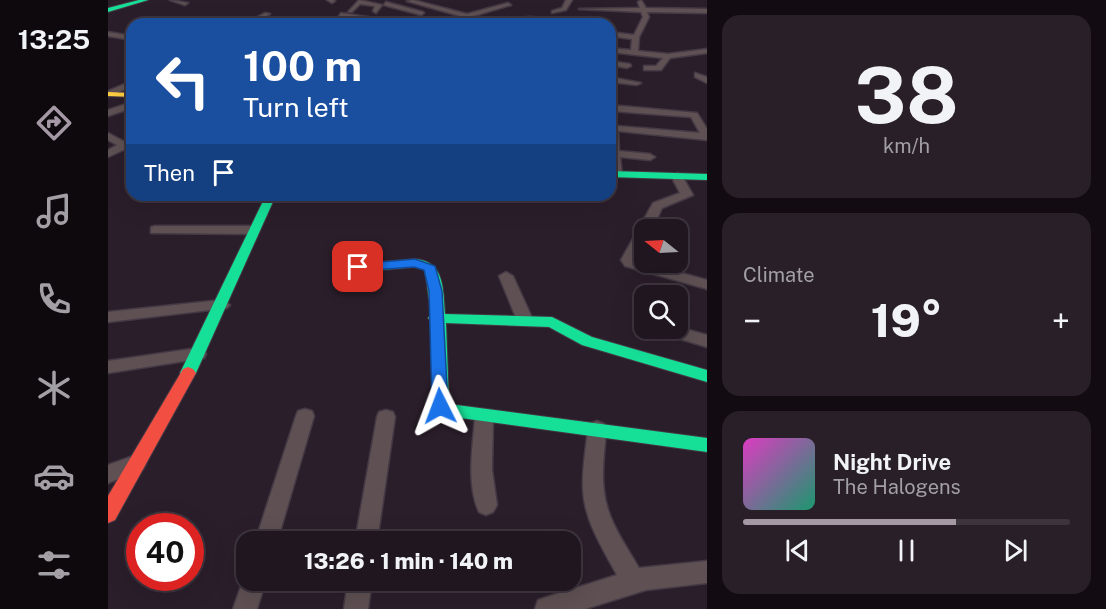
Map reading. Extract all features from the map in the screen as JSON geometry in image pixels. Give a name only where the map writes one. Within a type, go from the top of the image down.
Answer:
[{"type":"street","points":[[108,10],[145,0]]},
{"type":"street","points":[[173,0],[185,3]]},
{"type":"street","points":[[368,3],[379,0]]},
{"type":"street","points":[[413,1],[423,0]]},
{"type":"street","points":[[569,0],[564,9],[551,11],[576,18],[582,9],[583,0]]},
{"type":"street","points":[[610,0],[613,13]]},
{"type":"street","points":[[634,53],[636,37],[646,17],[646,10],[639,0]]},
{"type":"street","points":[[675,0],[686,11]]},
{"type":"street","points":[[413,1],[469,16],[508,5]]},
{"type":"street","points":[[349,18],[358,3],[379,5],[376,11]]},
{"type":"street","points":[[413,10],[446,3]]},
{"type":"street","points":[[386,4],[425,14]]},
{"type":"street","points":[[448,11],[464,7]]},
{"type":"street","points":[[582,9],[613,13],[646,10],[707,11]]},
{"type":"street","points":[[259,18],[267,14]]},
{"type":"street","points":[[341,15],[351,14],[366,18]]},
{"type":"street","points":[[108,34],[126,37]]},
{"type":"street","points":[[616,35],[636,37]]},
{"type":"street","points":[[616,50],[668,57],[707,51]]},
{"type":"street","points":[[616,52],[624,58],[616,62]]},
{"type":"street","points":[[647,68],[658,69],[668,57]]},
{"type":"street","points":[[616,64],[627,66]]},
{"type":"street","points":[[698,75],[707,81]]},
{"type":"street","points":[[616,80],[637,83]]},
{"type":"street","points":[[109,94],[126,86]]},
{"type":"street","points":[[109,94],[126,95]]},
{"type":"street","points":[[108,113],[126,107]]},
{"type":"street","points":[[616,107],[691,114],[703,122],[707,137],[616,128]]},
{"type":"street","points":[[108,136],[126,143]]},
{"type":"street","points":[[108,154],[126,145]]},
{"type":"street","points":[[616,153],[650,157]]},
{"type":"street","points":[[616,174],[707,177]]},
{"type":"street","points":[[650,219],[657,206],[687,195],[677,176]]},
{"type":"street","points":[[108,514],[140,461],[198,354],[268,201]]},
{"type":"street","points":[[155,230],[253,230]]},
{"type":"street","points":[[634,249],[628,260],[634,264]]},
{"type":"street","points":[[358,267],[415,263],[427,266],[435,283],[440,406],[454,413],[597,429],[707,445]]},
{"type":"street","points":[[665,273],[707,285]]},
{"type":"street","points":[[506,276],[525,320]]},
{"type":"street","points":[[108,317],[222,305]]},
{"type":"street","points":[[435,318],[525,320],[562,325],[587,341],[707,376]]},
{"type":"street","points":[[688,335],[707,341]]},
{"type":"street","points":[[108,367],[198,354]]},
{"type":"street","points":[[269,531],[305,416]]},
{"type":"street","points":[[368,531],[386,417]]},
{"type":"street","points":[[484,417],[482,470],[486,505]]},
{"type":"street","points":[[597,429],[593,490],[597,509],[605,530],[634,582]]},
{"type":"street","points":[[108,474],[140,461]]},
{"type":"street","points":[[547,609],[646,578],[707,572]]},
{"type":"street","points":[[245,609],[251,591]]},
{"type":"street","points":[[356,609],[358,591]]},
{"type":"traffic: fast","points":[[108,10],[145,0]]},
{"type":"traffic: fast","points":[[616,174],[707,177]]},
{"type":"traffic: fast","points":[[188,373],[268,201]]},
{"type":"traffic: fast","points":[[358,268],[418,263],[430,268],[437,297],[440,406],[445,410],[707,445]]},
{"type":"traffic: fast","points":[[435,318],[552,322],[587,341],[707,376]]},
{"type":"traffic: slow","points":[[108,94],[126,95]]},
{"type":"traffic: jam","points":[[108,514],[188,373]]},
{"type":"route","points":[[358,267],[423,263],[430,268],[435,283],[440,406]]}]
